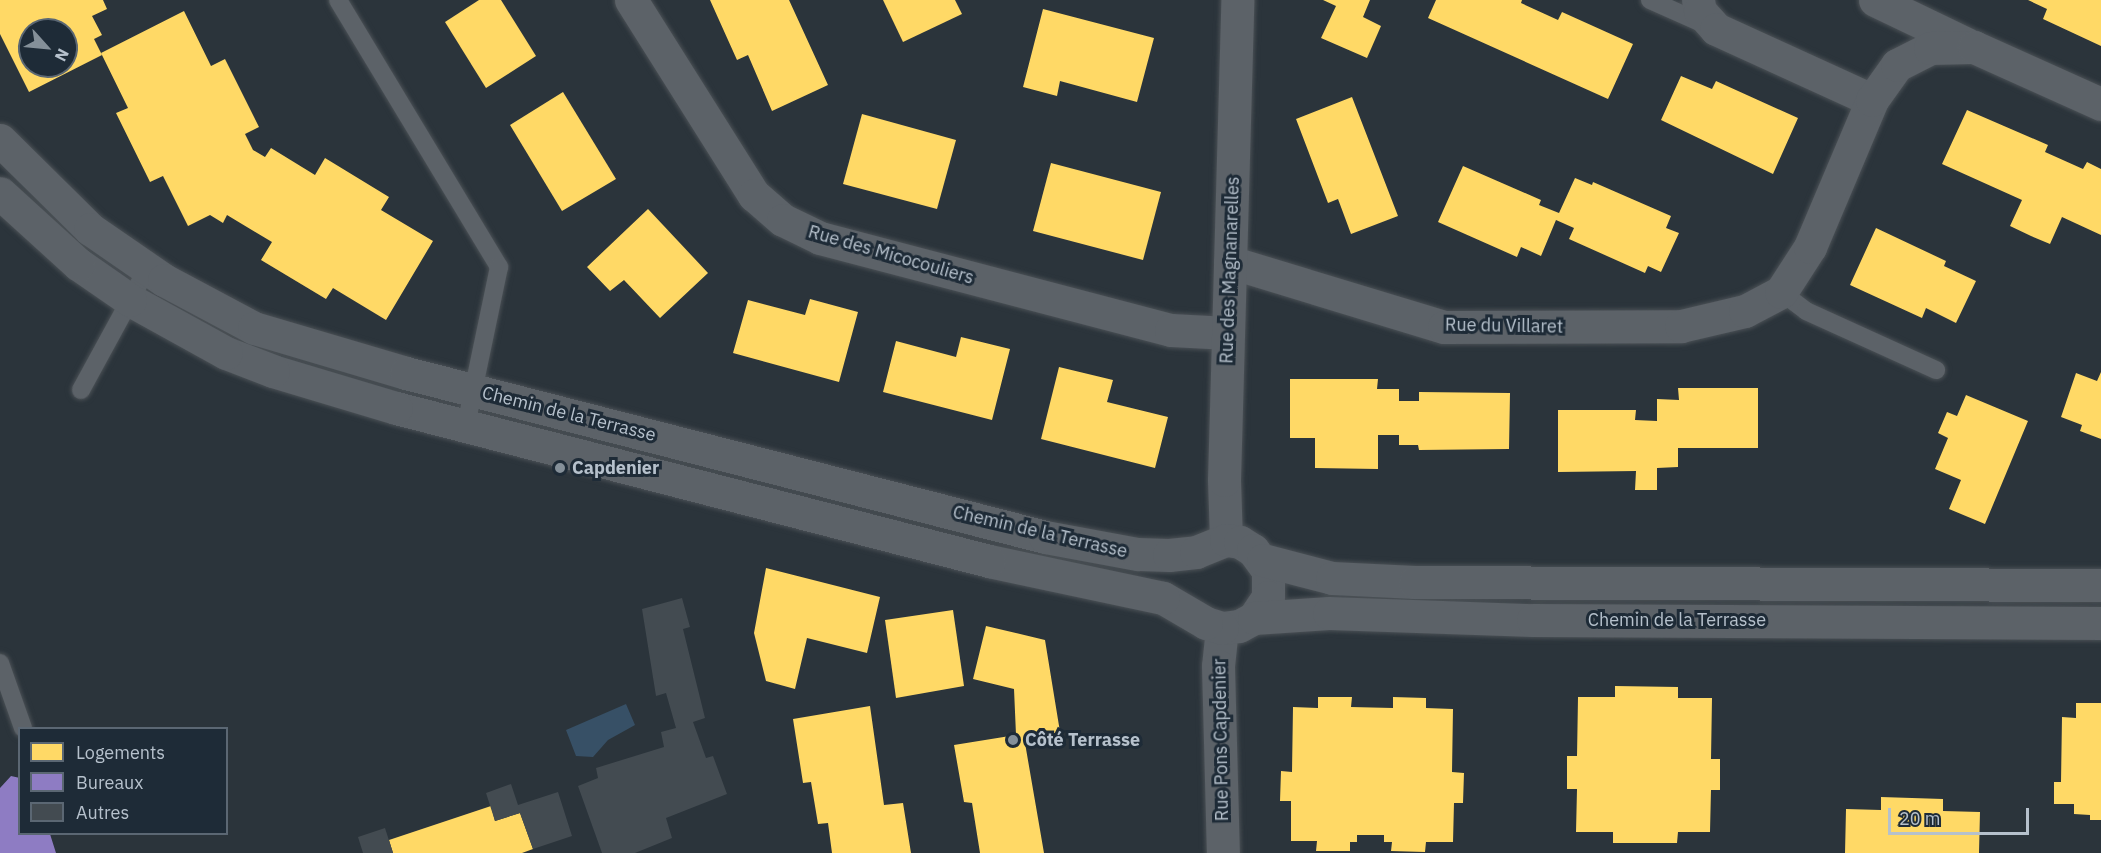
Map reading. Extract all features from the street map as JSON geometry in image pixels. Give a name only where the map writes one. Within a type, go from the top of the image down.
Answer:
[{"type":"street","name":"Rue des Micocouliers","points":[[631,0],[754,195],[783,220],[820,238],[1172,330],[1228,333]]},
{"type":"street","name":"Rue des Magnanarelles","points":[[1226,540],[1228,333],[1237,0]]},
{"type":"street","points":[[1698,0],[1700,11],[1716,29],[1872,100]]},
{"type":"street","points":[[1875,0],[1974,48]]},
{"type":"street","name":"Rue du Villaret","points":[[1230,262],[1296,279],[1388,313],[1444,327],[1682,326],[1745,311],[1781,292],[1810,247],[1872,100],[1897,65],[1930,48],[1974,48],[2101,104]]},
{"type":"street","name":"Chemin de la Terrasse","points":[[0,140],[90,229],[147,269],[254,328],[474,390],[1045,537],[1138,554],[1196,552],[1226,540],[1240,542],[1263,560],[1332,578],[1415,582],[2101,585]]},
{"type":"street","name":"Chemin de la Terrasse","points":[[0,193],[70,257],[130,300],[226,353],[273,371],[466,425],[989,561],[1163,598],[1193,613],[1206,623],[1222,628],[1239,626],[1254,618],[1329,613],[1545,620],[2101,623]]},
{"type":"street","points":[[1193,613],[1184,598],[1182,581],[1196,552]]},
{"type":"street","points":[[1254,618],[1268,597],[1270,584],[1263,560]]},
{"type":"street","name":"Rue Pons Capdenier","points":[[1222,628],[1218,666],[1223,853]]},
{"type":"lane","points":[[338,0],[499,267],[466,425]]},
{"type":"lane","points":[[1650,0],[1716,29]]},
{"type":"lane","points":[[81,390],[147,269]]},
{"type":"lane","points":[[1781,292],[1806,311],[1936,370]]},
{"type":"lane","points":[[0,663],[22,727]]},
{"type":"water","points":[[626,704],[635,725],[608,740],[593,757],[576,756],[566,730]]},
{"type":"building: Logements","points":[[0,0],[103,0],[107,9],[92,16],[102,35],[94,39],[102,55],[78,67],[78,18],[18,18],[18,70],[0,34]]},
{"type":"building: Logements","points":[[479,0],[501,0],[536,56],[486,88],[445,22]]},
{"type":"building: Logements","points":[[710,0],[789,0],[828,85],[772,111],[748,55],[737,60]]},
{"type":"building: Logements","points":[[883,0],[955,0],[962,14],[903,42]]},
{"type":"building: Logements","points":[[1323,0],[1370,0],[1363,17],[1381,26],[1367,58],[1321,38],[1336,6]]},
{"type":"building: Logements","points":[[1436,0],[1522,0],[1521,3],[1558,20],[1562,12],[1633,44],[1608,99],[1428,18]]},
{"type":"building: Logements","points":[[2028,0],[2101,0],[2101,46],[2043,19],[2047,9]]},
{"type":"building: Logements","points":[[1043,9],[1154,38],[1137,102],[1060,81],[1057,96],[1023,87]]},
{"type":"building: Logements","points":[[184,11],[211,66],[225,59],[259,127],[245,134],[253,150],[265,157],[271,148],[315,175],[325,158],[389,197],[381,210],[433,241],[386,320],[333,288],[326,299],[261,260],[272,242],[227,215],[223,223],[210,215],[188,226],[163,176],[150,182],[116,113],[128,108],[101,53]]},
{"type":"building: Logements","points":[[1681,76],[1712,89],[1716,81],[1798,118],[1773,174],[1661,120]]},
{"type":"building: Logements","points":[[22,78],[57,78],[29,92]]},
{"type":"building: Logements","points":[[563,92],[616,179],[562,211],[510,125]]},
{"type":"building: Logements","points":[[1352,97],[1398,216],[1351,234],[1338,199],[1328,203],[1296,119]]},
{"type":"building: Logements","points":[[1967,110],[2048,145],[2045,152],[2083,169],[2087,162],[2101,169],[2101,235],[2062,217],[2050,244],[2031,236],[2010,226],[2022,200],[1942,164]]},
{"type":"building: Logements","points":[[862,114],[956,140],[937,209],[843,184]]},
{"type":"building: Logements","points":[[1051,163],[1161,192],[1143,260],[1033,231]]},
{"type":"building: Logements","points":[[1463,166],[1541,200],[1539,205],[1559,213],[1575,178],[1592,185],[1593,182],[1671,216],[1666,228],[1679,233],[1661,272],[1648,266],[1645,273],[1569,239],[1574,228],[1556,220],[1541,256],[1521,247],[1517,257],[1438,222]]},
{"type":"building: Logements","points":[[648,209],[708,273],[660,318],[624,280],[610,291],[587,267]]},
{"type":"building: Logements","points":[[1876,228],[1946,261],[1944,266],[1976,281],[1956,323],[1926,308],[1922,318],[1850,285]]},
{"type":"building: Logements","points":[[810,299],[858,312],[839,382],[733,353],[748,300],[805,315]]},
{"type":"building: Logements","points":[[961,337],[1010,349],[992,420],[883,392],[896,341],[956,357]]},
{"type":"building: Logements","points":[[1059,367],[1113,380],[1107,402],[1168,417],[1155,468],[1041,439]]},
{"type":"building: Logements","points":[[2101,372],[2101,439],[2080,431],[2082,425],[2061,417],[2076,373],[2097,381]]},
{"type":"building: Logements","points":[[1290,379],[1378,379],[1377,389],[1399,389],[1399,401],[1419,401],[1419,392],[1510,393],[1509,449],[1419,450],[1418,445],[1399,445],[1399,435],[1378,435],[1378,469],[1315,468],[1315,438],[1290,438]]},
{"type":"building: Logements","points":[[1678,388],[1758,388],[1758,448],[1678,448],[1678,467],[1657,468],[1657,490],[1635,490],[1636,471],[1558,472],[1558,410],[1636,410],[1635,420],[1657,421],[1657,399],[1679,400]]},
{"type":"building: Logements","points":[[1966,395],[2028,421],[1985,524],[1949,509],[1961,480],[1935,469],[1948,438],[1938,433],[1947,412],[1957,416]]},
{"type":"building: Logements","points":[[766,568],[880,597],[867,653],[807,638],[795,689],[766,681],[754,633]]},
{"type":"building: Logements","points":[[953,610],[964,686],[896,698],[885,620]]},
{"type":"building: Logements","name":"Côté Terrasse","points":[[986,626],[1045,640],[1061,738],[1025,743],[1044,853],[980,853],[972,803],[964,802],[954,745],[1016,735],[1014,689],[973,679]]},
{"type":"building: Logements","points":[[1615,686],[1678,687],[1678,698],[1712,698],[1711,759],[1720,759],[1720,790],[1711,790],[1710,832],[1678,832],[1677,843],[1613,843],[1613,832],[1576,832],[1577,789],[1567,789],[1567,756],[1577,756],[1578,697],[1615,697]]},
{"type":"building: Logements","points":[[1318,697],[1352,697],[1351,707],[1393,708],[1393,697],[1426,698],[1426,708],[1453,709],[1452,772],[1464,773],[1463,803],[1454,803],[1453,842],[1426,842],[1425,852],[1391,851],[1392,842],[1384,842],[1384,835],[1357,835],[1357,842],[1350,842],[1350,851],[1316,851],[1317,841],[1291,841],[1291,801],[1280,801],[1281,771],[1292,772],[1293,707],[1318,708]]},
{"type":"building: Logements","points":[[2076,703],[2101,703],[2101,820],[2090,820],[2090,815],[2074,814],[2074,804],[2054,804],[2054,782],[2061,782],[2062,717],[2076,718]]},
{"type":"building: Logements","points":[[870,706],[884,805],[903,803],[911,853],[832,853],[828,823],[818,824],[811,782],[803,783],[793,719]]},
{"type":"building: Logements","points":[[1881,797],[1943,799],[1943,811],[1980,812],[1979,853],[1845,853],[1846,809],[1881,810]]},
{"type":"building: Logements","points":[[491,806],[495,821],[520,813],[533,849],[522,853],[393,853],[389,840]]},
{"type":"building: Bureaux","points":[[11,776],[18,778],[18,835],[50,835],[56,853],[0,853],[0,788]]},
{"type":"building: Autres","points":[[682,598],[690,627],[683,629],[705,718],[693,722],[706,758],[713,756],[727,794],[666,818],[672,838],[635,853],[602,853],[578,786],[598,778],[596,768],[664,747],[661,732],[676,728],[666,693],[656,696],[642,609]]},
{"type":"building: Autres","points":[[511,784],[518,805],[558,792],[572,836],[533,849],[520,813],[495,821],[486,793]]},
{"type":"building: Autres","points":[[385,828],[393,853],[363,853],[358,837]]},
{"type":"place","name":"Capdenier","points":[[560,468]]},
{"type":"place","name":"Côté Terrasse","points":[[1013,740]]}]
